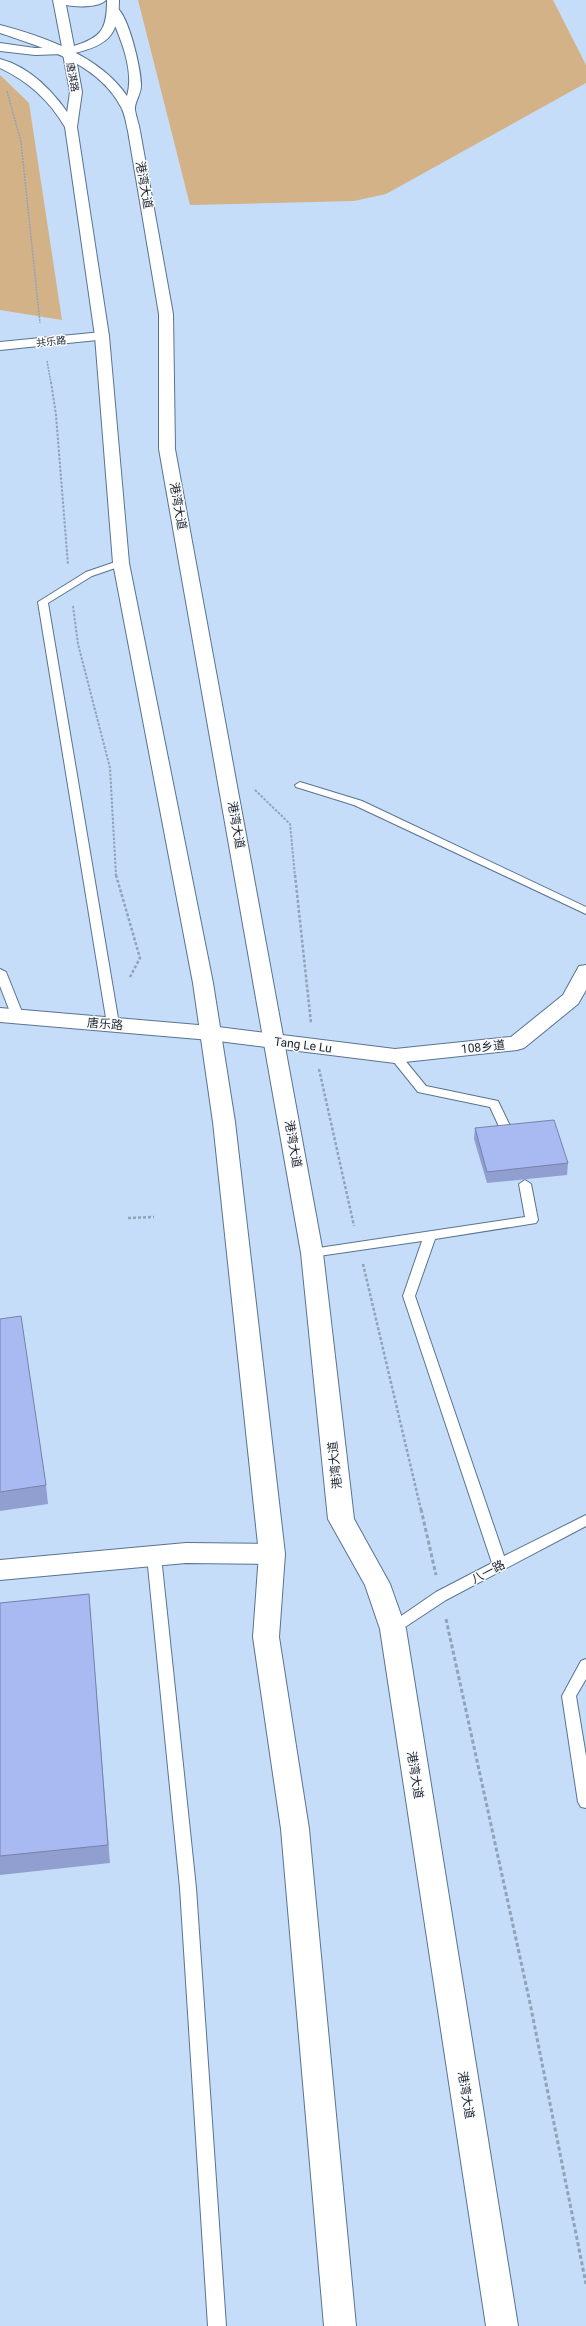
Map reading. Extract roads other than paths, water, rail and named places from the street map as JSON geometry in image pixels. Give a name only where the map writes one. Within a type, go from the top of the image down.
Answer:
[{"type":"main road","points":[[59,0],[75,3],[100,0]]},
{"type":"main road","name":"唐淇路","points":[[59,0],[67,52],[76,92],[71,127]]},
{"type":"main road","points":[[113,5],[125,34],[135,81],[134,93],[128,108]]},
{"type":"main road","name":"唐淇路","points":[[0,47],[27,52],[67,52],[87,45],[102,37],[113,24],[113,5]]},
{"type":"main road","name":"港湾大道","points":[[0,29],[67,52],[106,78],[119,92],[128,108],[134,131],[166,314],[167,449],[275,1041],[312,1253],[341,1519],[377,1584],[392,1629],[502,2326]]},
{"type":"main road","points":[[0,63],[39,86],[59,107],[71,127],[102,336],[122,563],[203,983],[224,1122],[272,1554],[266,1637],[295,1829],[340,2326]]},
{"type":"main road","name":"共乐路","points":[[0,346],[102,336]]},
{"type":"main road","name":"108乡道","points":[[395,1056],[517,1043],[570,999],[586,970]]},
{"type":"main road","name":"唐乐路","points":[[9,1016],[210,1033]]},
{"type":"main road","name":"Tang Le Lu","points":[[210,1033],[395,1056]]},
{"type":"main road","points":[[0,1570],[186,1553],[272,1554]]},
{"type":"lane","points":[[113,1024],[43,602],[89,574],[122,563]]},
{"type":"lane","points":[[300,785],[358,803],[586,911]]},
{"type":"lane","points":[[0,972],[9,1016]]},
{"type":"lane","points":[[395,1056],[422,1088],[494,1104],[506,1130]]},
{"type":"lane","points":[[312,1253],[532,1220],[525,1184]]},
{"type":"lane","points":[[430,1236],[409,1296],[500,1565]]},
{"type":"lane","name":"八一路","points":[[392,1629],[441,1596],[586,1520]]},
{"type":"lane","points":[[154,1556],[188,1888],[217,2326]]},
{"type":"lane","points":[[586,1665],[569,1696],[586,1802]]}]
